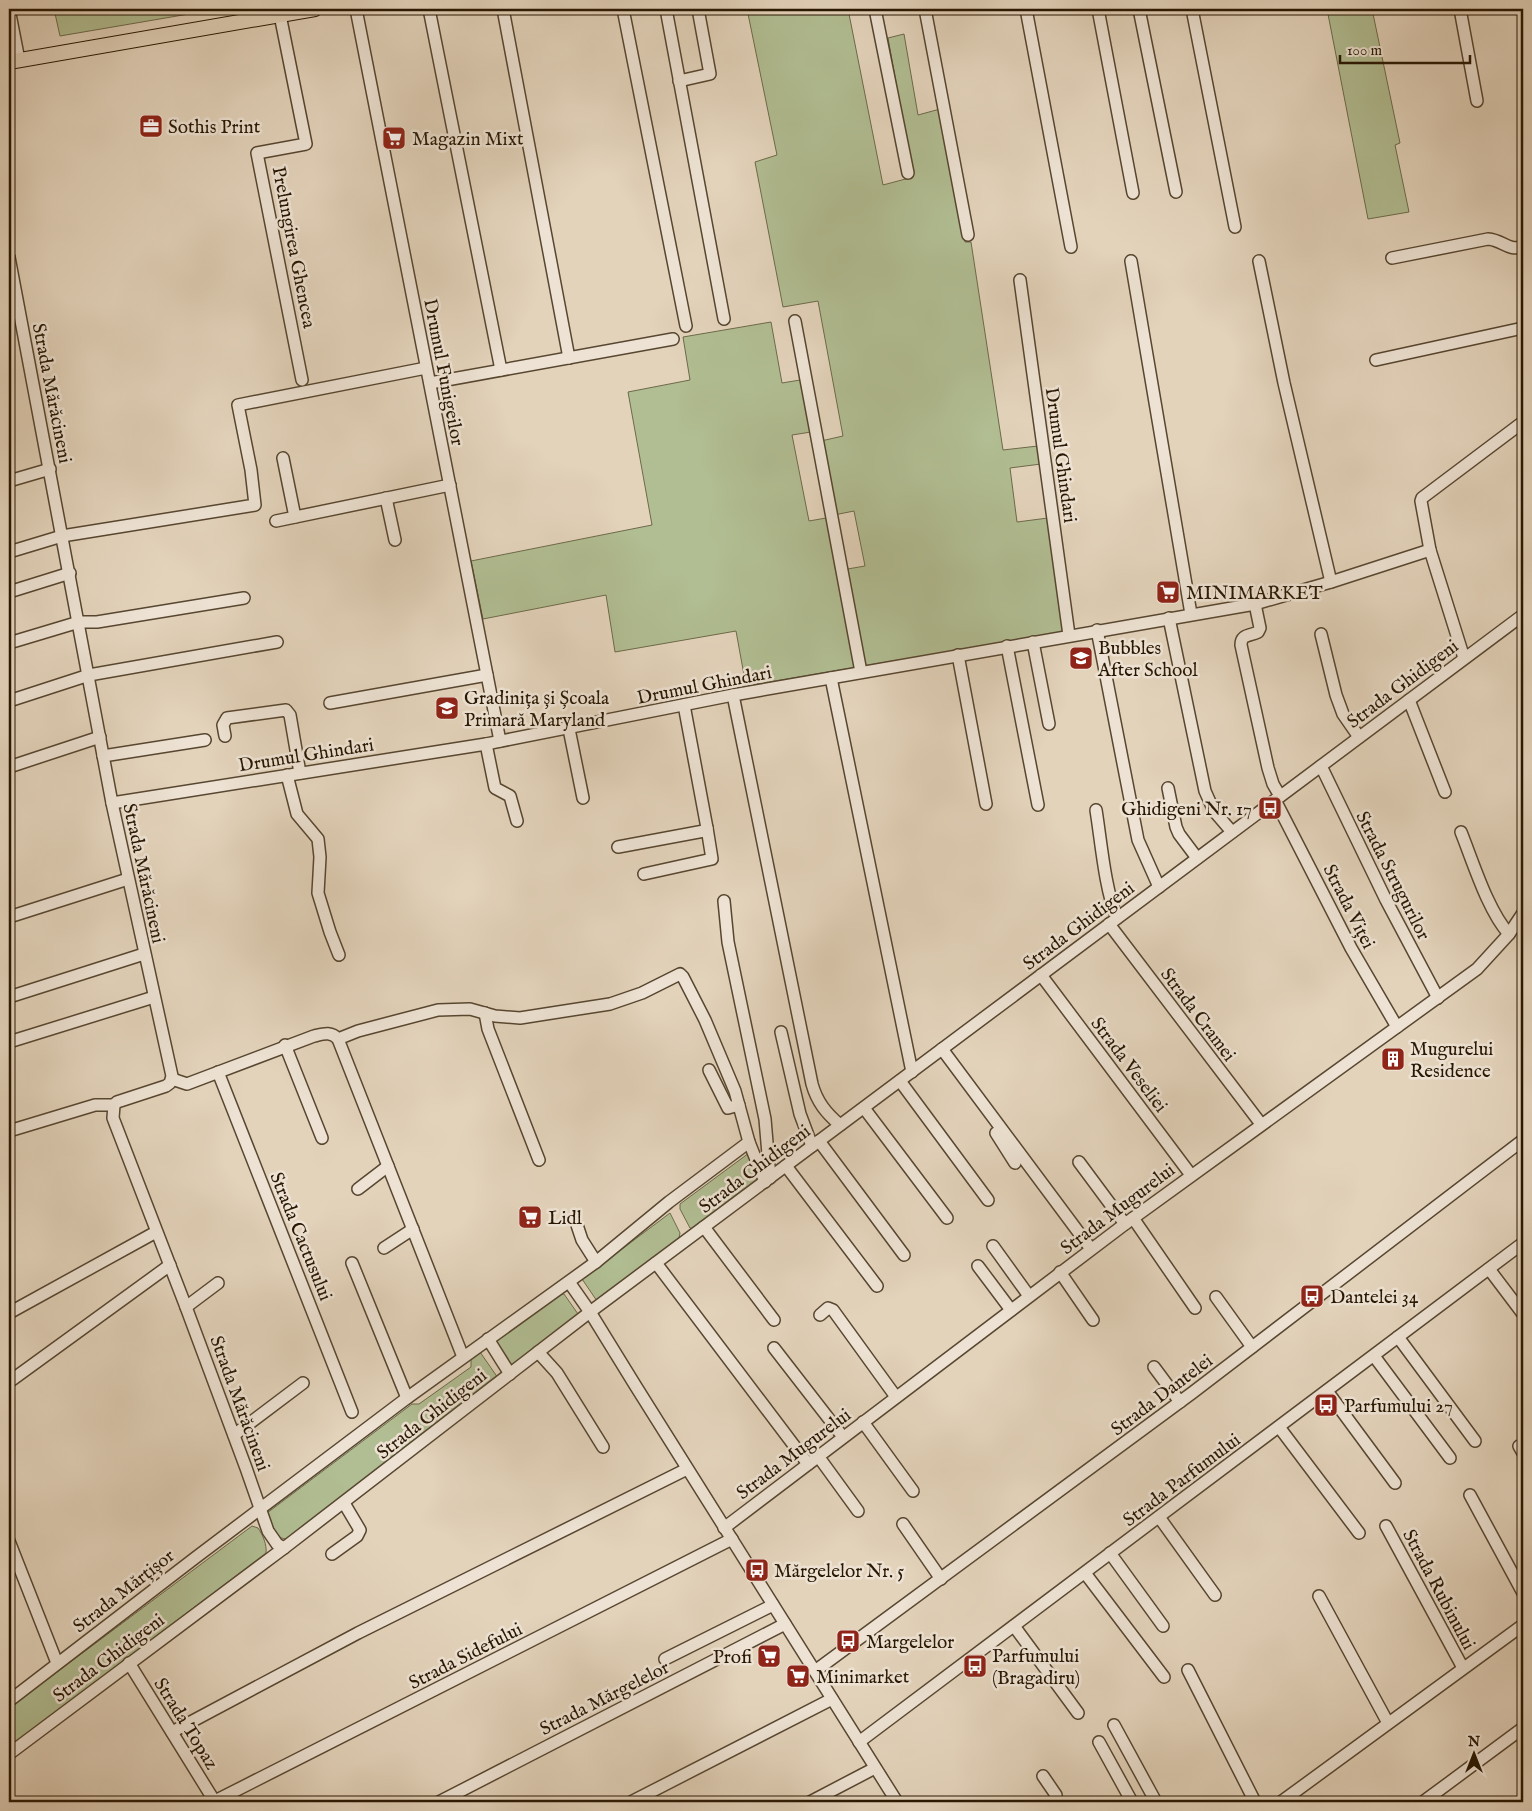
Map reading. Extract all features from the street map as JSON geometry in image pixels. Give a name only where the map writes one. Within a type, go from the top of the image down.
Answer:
[{"type":"main road","points":[[14,61],[314,9]]},
{"type":"street","points":[[9,9],[14,61]]},
{"type":"street","name":"Drumul Funigeilor","points":[[356,9],[500,742]]},
{"type":"street","points":[[429,9],[501,370]]},
{"type":"street","points":[[503,9],[569,358]]},
{"type":"street","points":[[623,9],[686,326]]},
{"type":"street","points":[[666,9],[724,319]]},
{"type":"street","points":[[679,81],[710,74],[698,9]]},
{"type":"street","points":[[875,9],[908,173]]},
{"type":"street","points":[[925,9],[968,235]]},
{"type":"street","points":[[1026,9],[1071,247]]},
{"type":"street","points":[[1098,9],[1133,193]]},
{"type":"street","points":[[1139,9],[1176,192]]},
{"type":"street","points":[[1192,9],[1235,226]]},
{"type":"street","points":[[1460,9],[1477,100]]},
{"type":"street","name":"Prelungirea Ghencea","points":[[280,15],[306,144],[257,154],[302,380]]},
{"type":"street","points":[[1392,258],[1484,239],[1499,241],[1512,248],[1523,247]]},
{"type":"street","name":"Strada Mărăcineni","points":[[9,257],[112,803],[172,1079]]},
{"type":"street","points":[[1130,261],[1192,614]]},
{"type":"street","points":[[1259,262],[1286,392],[1331,582]]},
{"type":"street","name":"Drumul Ghindari","points":[[1020,280],[1069,635]]},
{"type":"street","points":[[795,321],[861,672]]},
{"type":"street","points":[[1376,360],[1523,328]]},
{"type":"street","points":[[430,383],[673,339]]},
{"type":"street","points":[[9,552],[62,536],[255,505],[251,470],[238,405],[426,368]]},
{"type":"street","points":[[1464,658],[1430,550],[1421,506],[1422,498],[1523,422]]},
{"type":"street","points":[[284,458],[295,517]]},
{"type":"street","points":[[9,481],[50,468]]},
{"type":"street","points":[[276,521],[450,485]]},
{"type":"street","points":[[386,498],[395,540]]},
{"type":"street","name":"Drumul Ghindari","points":[[112,803],[500,742],[733,695],[1254,604],[1331,582],[1430,550]]},
{"type":"street","points":[[9,592],[70,573]]},
{"type":"street","points":[[9,643],[79,622],[97,622],[244,598]]},
{"type":"street","points":[[1254,604],[1260,628],[1258,632],[1244,636],[1241,640],[1241,645],[1268,768],[1278,798]]},
{"type":"street","name":"Strada Ghidigeni","points":[[9,1754],[344,1503],[590,1312],[1523,615]]},
{"type":"street","points":[[1169,618],[1205,791],[1214,812],[1232,832]]},
{"type":"street","points":[[1097,630],[1138,840],[1159,886]]},
{"type":"street","points":[[1321,634],[1336,695],[1343,714],[1359,737]]},
{"type":"street","points":[[9,701],[89,675],[277,642]]},
{"type":"street","points":[[1033,642],[1049,724]]},
{"type":"street","points":[[1007,646],[1038,805]]},
{"type":"street","points":[[958,655],[986,804]]},
{"type":"street","points":[[330,703],[487,675]]},
{"type":"street","points":[[830,678],[912,1072]]},
{"type":"street","points":[[733,695],[815,1097],[820,1105],[840,1125]]},
{"type":"street","points":[[1408,700],[1445,792]]},
{"type":"street","points":[[644,874],[712,859],[684,705]]},
{"type":"street","points":[[225,736],[223,725],[227,718],[286,710],[290,715],[300,773]]},
{"type":"street","points":[[569,728],[583,798]]},
{"type":"street","points":[[9,766],[100,737]]},
{"type":"street","points":[[103,756],[205,740]]},
{"type":"street","points":[[486,744],[495,788],[510,796],[517,821]]},
{"type":"street","name":"Strada Strugurilor","points":[[1320,766],[1407,942],[1438,998]]},
{"type":"street","points":[[286,775],[297,814],[318,839],[320,857],[318,893],[339,955]]},
{"type":"street","points":[[1168,788],[1176,827],[1197,858]]},
{"type":"street","name":"Strada Viței","points":[[1278,798],[1350,948],[1397,1027]]},
{"type":"street","points":[[1096,810],[1114,909],[1113,921]]},
{"type":"street","points":[[618,848],[704,832],[707,828]]},
{"type":"street","points":[[1461,832],[1494,913],[1501,926],[1509,934]]},
{"type":"street","points":[[9,916],[128,879]]},
{"type":"street","points":[[724,901],[730,948],[765,1119],[768,1180]]},
{"type":"street","name":"Strada Mugurelui","points":[[724,1528],[1060,1272],[1260,1124],[1477,969],[1509,934],[1523,913]]},
{"type":"street","name":"Strada Cramei","points":[[1113,921],[1260,1124]]},
{"type":"street","points":[[9,997],[144,954]]},
{"type":"street","points":[[9,1131],[95,1105],[114,1104],[166,1086],[172,1079],[187,1084],[314,1036],[334,1036],[358,1031],[438,1010],[470,1009],[508,1018],[530,1018],[610,1004],[642,993],[680,974],[705,1020],[736,1091],[749,1142],[768,1180]]},
{"type":"street","name":"Strada Veseliei","points":[[1042,975],[1191,1175]]},
{"type":"street","points":[[9,1042],[154,997]]},
{"type":"street","points":[[485,1012],[488,1029],[539,1160]]},
{"type":"street","points":[[782,1032],[806,1134],[816,1143],[904,1255]]},
{"type":"street","points":[[334,1036],[413,1228],[463,1357]]},
{"type":"street","points":[[285,1046],[322,1138]]},
{"type":"street","points":[[939,1051],[985,1115],[1016,1163]]},
{"type":"street","points":[[939,1051],[1092,1249]]},
{"type":"street","points":[[709,1070],[728,1108],[739,1104]]},
{"type":"street","name":"Strada Cactusului","points":[[218,1072],[352,1412]]},
{"type":"street","points":[[900,1080],[988,1200]]},
{"type":"street","name":"Strada Mărăcineni","points":[[114,1104],[113,1118],[234,1435],[268,1531],[277,1544],[284,1548]]},
{"type":"street","points":[[864,1108],[947,1218]]},
{"type":"street","name":"Strada Dantelei","points":[[815,1671],[1180,1402],[1523,1140]]},
{"type":"street","name":"Strada Mărțișor","points":[[9,1701],[406,1398],[596,1262],[669,1202],[749,1142]]},
{"type":"street","points":[[1079,1162],[1129,1221],[1195,1308]]},
{"type":"street","points":[[358,1189],[388,1166]]},
{"type":"street","points":[[786,1166],[877,1286]]},
{"type":"street","points":[[577,1225],[582,1240],[596,1262]]},
{"type":"street","points":[[384,1248],[413,1228]]},
{"type":"street","points":[[704,1228],[774,1320]]},
{"type":"street","points":[[9,1313],[156,1232]]},
{"type":"street","name":"Strada Parfumului","points":[[859,1742],[1523,1243]]},
{"type":"street","points":[[993,1246],[1029,1296]]},
{"type":"street","points":[[352,1263],[406,1398]]},
{"type":"street","points":[[656,1263],[808,1464]]},
{"type":"street","points":[[9,1382],[170,1265]]},
{"type":"street","points":[[978,1266],[1011,1310]]},
{"type":"street","points":[[1489,1269],[1523,1314]]},
{"type":"street","points":[[1060,1272],[1093,1320]]},
{"type":"street","points":[[569,1282],[590,1312],[897,1802]]},
{"type":"street","points":[[186,1308],[218,1283]]},
{"type":"street","points":[[1216,1297],[1252,1347]]},
{"type":"street","points":[[820,1315],[828,1308],[833,1310],[896,1397]]},
{"type":"street","points":[[1398,1337],[1475,1441]]},
{"type":"street","points":[[488,1339],[510,1374]]},
{"type":"street","points":[[774,1348],[843,1437]]},
{"type":"street","points":[[538,1352],[556,1374],[603,1446]]},
{"type":"street","points":[[1374,1356],[1450,1458]]},
{"type":"street","points":[[1154,1367],[1180,1402]]},
{"type":"street","points":[[234,1435],[303,1383]]},
{"type":"street","points":[[1327,1391],[1396,1484]]},
{"type":"street","points":[[863,1422],[913,1491]]},
{"type":"street","points":[[1279,1427],[1359,1533]]},
{"type":"street","points":[[818,1456],[858,1512]]},
{"type":"street","points":[[172,1732],[358,1633],[687,1469]]},
{"type":"street","points":[[1470,1495],[1523,1593]]},
{"type":"street","points":[[332,1554],[357,1536],[360,1530],[344,1503]]},
{"type":"street","points":[[1160,1516],[1215,1595]]},
{"type":"street","points":[[903,1524],[941,1579]]},
{"type":"street","name":"Strada Rubinului","points":[[1386,1526],[1462,1668]]},
{"type":"street","name":"Strada Sidefului","points":[[215,1802],[732,1539]]},
{"type":"street","points":[[9,1541],[58,1664]]},
{"type":"street","points":[[1110,1554],[1163,1626]]},
{"type":"street","points":[[1085,1573],[1164,1677]]},
{"type":"street","points":[[1319,1596],[1388,1723]]},
{"type":"street","points":[[665,1659],[773,1605]]},
{"type":"street","name":"Strada Mărgelelor","points":[[439,1802],[785,1624]]},
{"type":"street","name":"Strada Rubinului","points":[[1281,1802],[1523,1625]]},
{"type":"street","points":[[1014,1626],[1078,1713]]},
{"type":"street","name":"Strada Topaz","points":[[129,1663],[215,1802]]},
{"type":"street","points":[[1188,1670],[1255,1802]]},
{"type":"street","points":[[631,1802],[832,1699]]},
{"type":"street","points":[[1114,1725],[1156,1802]]},
{"type":"street","points":[[1423,1802],[1523,1728]]},
{"type":"street","points":[[1099,1742],[1132,1802]]},
{"type":"street","points":[[810,1802],[876,1768]]},
{"type":"street","points":[[1043,1776],[1056,1796],[1056,1802]]},
{"type":"green space","points":[[54,9],[218,9],[60,36]]},
{"type":"green space","points":[[747,9],[848,9],[883,185],[913,177],[888,38],[904,34],[918,115],[940,109],[965,242],[971,242],[1003,450],[1038,446],[1041,464],[1010,468],[1017,522],[1048,518],[1063,632],[746,686],[736,631],[615,652],[606,595],[483,619],[471,561],[652,525],[628,392],[690,380],[683,337],[771,322],[782,383],[800,380],[811,432],[792,435],[809,521],[826,518],[836,571],[865,566],[854,511],[834,515],[821,441],[843,436],[818,301],[783,307],[755,162],[777,155]]},
{"type":"green space","points":[[1327,9],[1372,9],[1400,143],[1395,145],[1409,212],[1368,219]]},
{"type":"green space","points":[[749,1153],[758,1176],[755,1183],[694,1229],[690,1228],[680,1209],[680,1204]]},
{"type":"green space","points":[[670,1213],[680,1233],[679,1238],[597,1301],[582,1279]]},
{"type":"green space","points":[[561,1294],[564,1294],[578,1314],[514,1365],[509,1363],[495,1342]]},
{"type":"green space","points":[[480,1352],[498,1378],[289,1539],[280,1537],[274,1531],[267,1513],[412,1404],[419,1404],[471,1367],[471,1359]]},
{"type":"green space","points":[[252,1526],[258,1528],[262,1534],[266,1553],[9,1747],[9,1708]]},
{"type":"place","name":"Sothis Print","points":[[151,126]]},
{"type":"place","name":"Magazin Mixt","points":[[394,138]]},
{"type":"place","name":"MINIMARKET","points":[[1168,592]]},
{"type":"place","name":"Bubbles After School","points":[[1081,658]]},
{"type":"place","name":"Gradinița și Școala Primară Maryland","points":[[447,708]]},
{"type":"place","name":"Ghidigeni Nr. 17","points":[[1270,808]]},
{"type":"place","name":"Mugurelui Residence","points":[[1393,1059]]},
{"type":"place","name":"Lidl","points":[[530,1217]]},
{"type":"place","name":"Dantelei 34","points":[[1312,1296]]},
{"type":"place","name":"Parfumului 27","points":[[1326,1405]]},
{"type":"place","name":"Mărgelelor Nr. 5","points":[[757,1570]]},
{"type":"place","name":"Margelelor","points":[[848,1641]]},
{"type":"place","name":"Profi","points":[[769,1656]]},
{"type":"place","name":"Parfumului (Bragadiru)","points":[[975,1666]]},
{"type":"place","name":"Minimarket","points":[[798,1676]]}]
